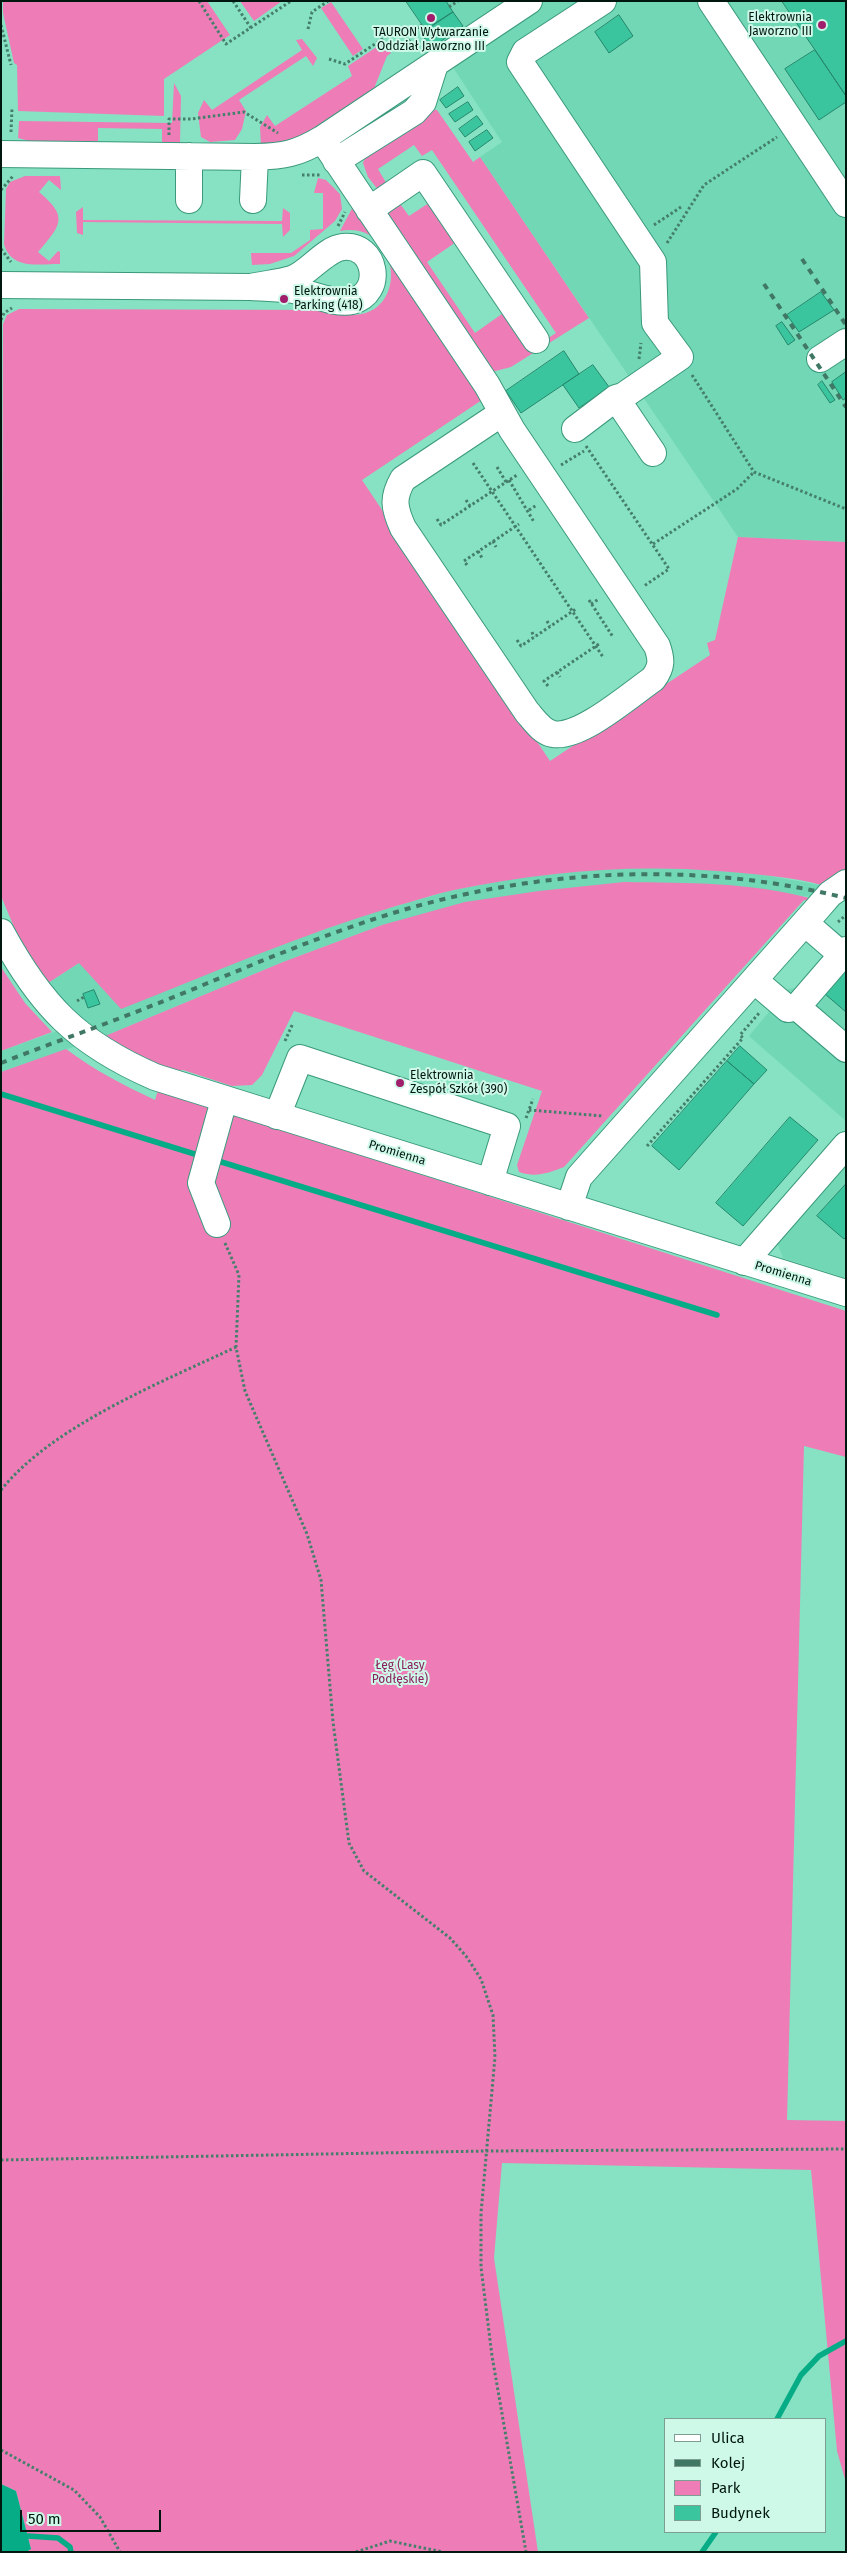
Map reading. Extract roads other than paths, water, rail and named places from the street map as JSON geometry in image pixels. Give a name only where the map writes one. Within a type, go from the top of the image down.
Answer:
[{"type":"street","points":[[6,145],[189,156],[255,157],[289,155],[304,150],[529,1]]},
{"type":"street","points":[[575,429],[616,398],[623,396],[680,357],[655,322],[653,262],[520,62],[525,52],[603,1]]},
{"type":"street","points":[[711,1],[846,204]]},
{"type":"street","points":[[336,161],[414,112],[423,102],[440,60]]},
{"type":"street","points":[[322,138],[487,384],[512,430],[657,646],[661,658],[661,668],[653,679],[580,730],[564,735],[552,734],[540,728],[403,528],[396,511],[396,492],[403,479],[502,413]]},
{"type":"street","points":[[189,156],[189,200]]},
{"type":"street","points":[[253,200],[255,157]]},
{"type":"street","points":[[369,210],[423,173],[536,340]]},
{"type":"street","points":[[1,285],[251,287],[293,290],[351,302],[360,298],[372,285],[373,267],[362,252],[354,248],[336,248],[292,278],[251,287]]},
{"type":"street","points":[[322,259],[318,277],[326,294],[333,299]]},
{"type":"street","points":[[820,359],[846,342]]},
{"type":"street","points":[[616,398],[654,453]]},
{"type":"street","points":[[797,1008],[829,942],[830,894],[846,883]]},
{"type":"street","name":"Promienna","points":[[3,937],[19,966],[60,1017],[94,1046],[112,1057],[155,1077],[846,1293]]},
{"type":"street","points":[[569,1207],[579,1177],[754,980],[829,942]]},
{"type":"street","points":[[754,980],[788,1009],[797,1008],[846,1049]]},
{"type":"street","points":[[277,1116],[300,1058],[507,1126],[490,1182]]},
{"type":"street","points":[[217,1224],[201,1183],[224,1100]]},
{"type":"street","points":[[744,1262],[846,1145]]},
{"type":"waterway","points":[[1,1094],[201,1156]]},
{"type":"waterway","points":[[215,1160],[717,1315]]},
{"type":"waterway","points":[[778,2418],[801,2375],[819,2356],[846,2341]]},
{"type":"waterway","points":[[702,2552],[715,2533]]},
{"type":"waterway","points":[[28,2536],[58,2538],[70,2547],[71,2552]]},
{"type":"railway","points":[[802,259],[846,325]]},
{"type":"railway","points":[[764,284],[846,407]]},
{"type":"railway","points":[[1,1063],[179,995],[276,955],[376,918],[463,895],[517,884],[627,874],[682,875],[792,886],[846,898]]},
{"type":"place","name":"TAURON Wytwarzanie Oddział Jaworzno III","points":[[431,18]]},
{"type":"place","name":"Elektrownia Jaworzno III","points":[[822,25]]},
{"type":"place","name":"Elektrownia Parking (418)","points":[[284,299]]},
{"type":"place","name":"Elektrownia Zespół Szkół (390)","points":[[400,1083]]},
{"type":"park label","name":"Łęg (Lasy Podłęskie)","points":[[400,1673]]}]
